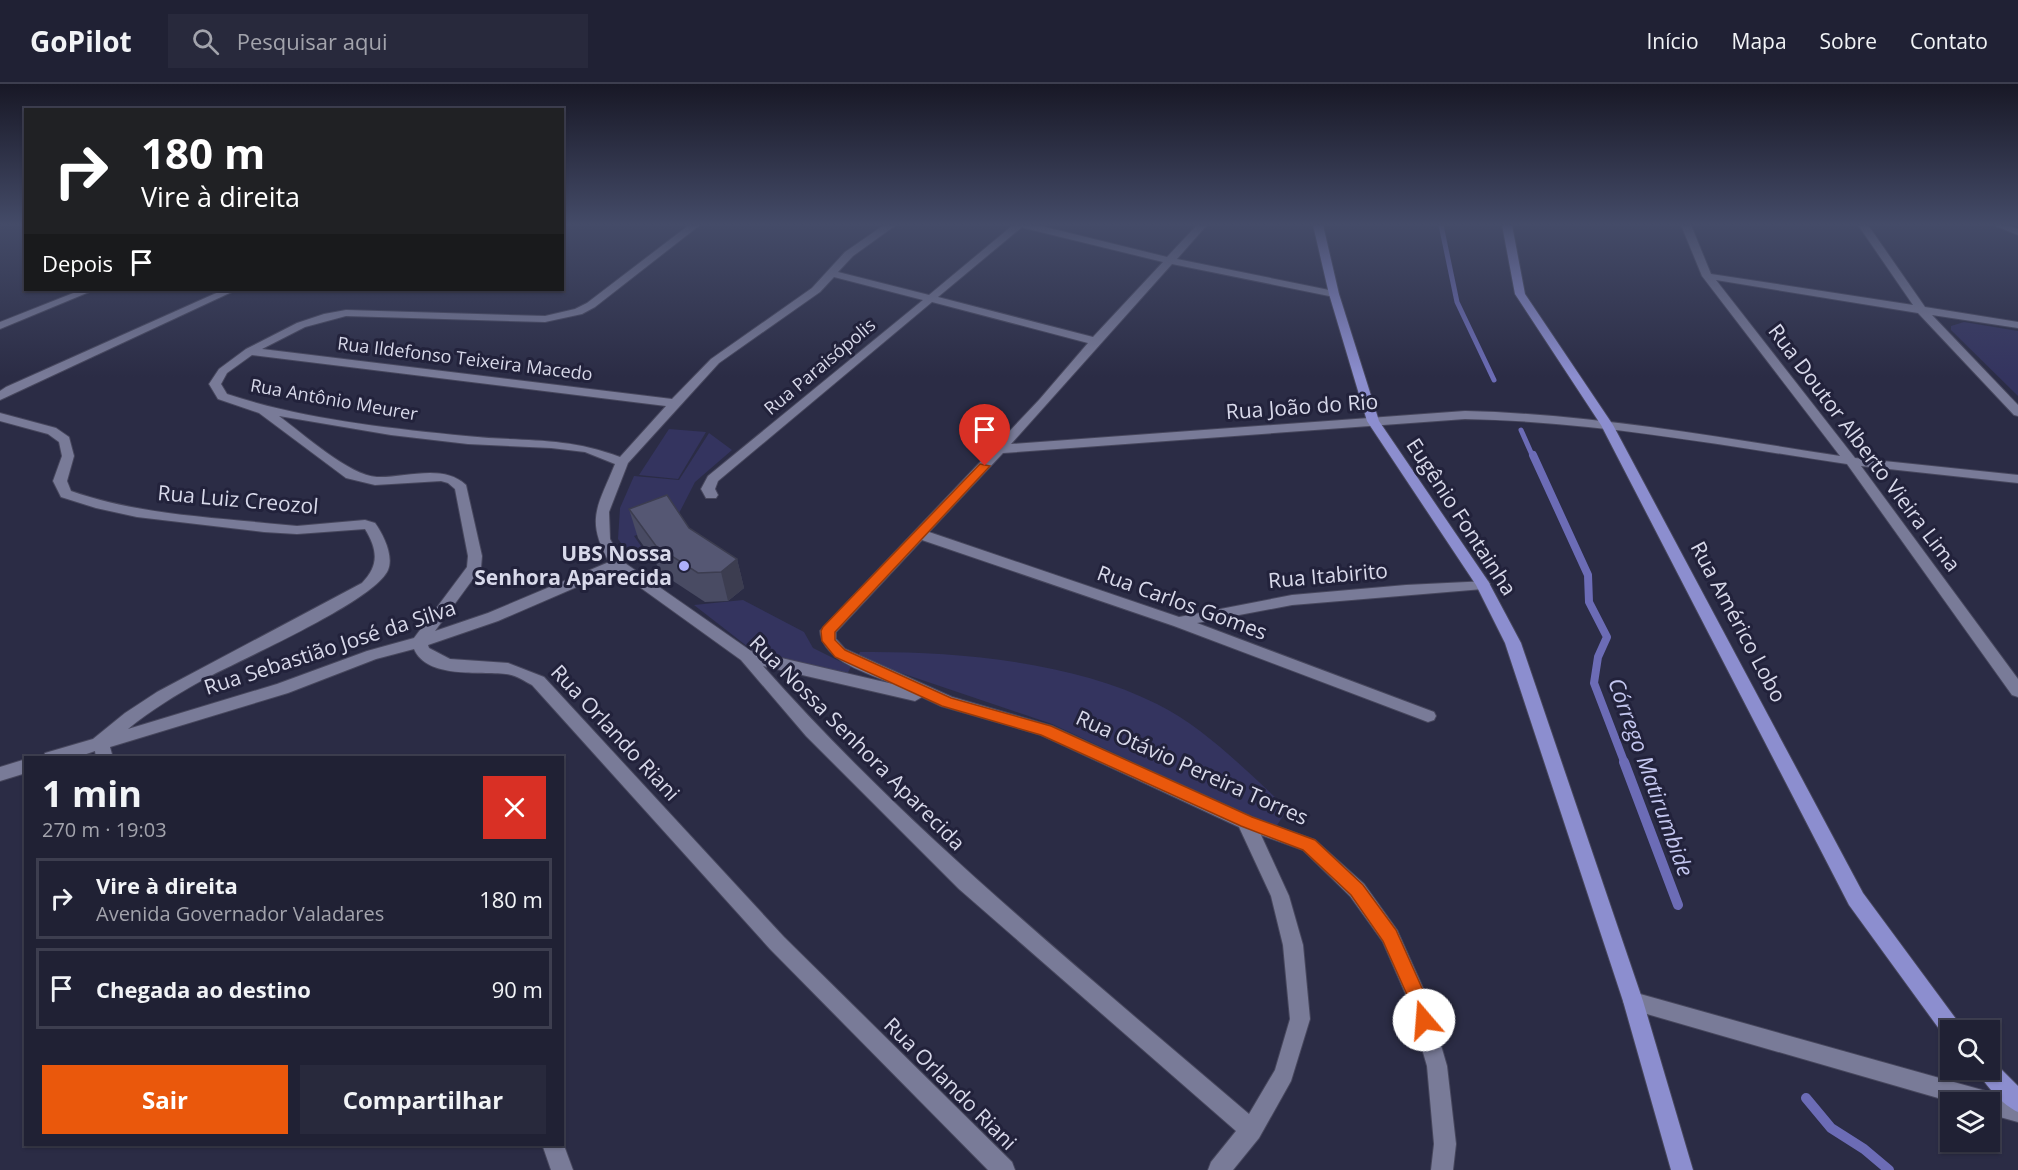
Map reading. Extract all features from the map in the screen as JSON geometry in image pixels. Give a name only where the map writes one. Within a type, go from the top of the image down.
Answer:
[{"type":"main road","name":"Eugênio Fontainha","points":[[1330,276],[1373,421],[1483,584],[1513,643],[1633,1001],[1682,1170]]},
{"type":"main road","name":"Rua Américo Lobo","points":[[1517,276],[1520,294],[1607,425],[1856,899],[1943,1020]]},
{"type":"main road","points":[[1998,1080],[2018,1101]]},
{"type":"street","name":"Rua Antônio Meurer","points":[[622,462],[587,449],[551,444],[468,440],[391,431],[263,410],[222,396],[215,384],[224,371],[250,351],[301,325],[346,313],[545,319],[563,316],[591,304],[628,276]]},
{"type":"street","name":"Rua Nossa Senhora Aparecida","points":[[829,276],[816,290],[715,361],[622,462],[602,512],[603,539],[617,564],[746,656],[812,732],[966,883],[1251,1130]]},
{"type":"street","points":[[843,276],[1095,341]]},
{"type":"street","name":"Rua Paraisópolis","points":[[711,495],[708,489],[713,479],[959,276]]},
{"type":"street","points":[[920,534],[1043,404],[1095,341],[1155,276]]},
{"type":"street","points":[[1245,276],[1334,294]]},
{"type":"street","points":[[1707,276],[2018,325]]},
{"type":"street","name":"Rua Doutor Alberto Vieira Lima","points":[[1707,276],[1851,461],[2018,691]]},
{"type":"street","points":[[1898,276],[1920,308],[2018,412]]},
{"type":"street","points":[[0,326],[87,291]]},
{"type":"street","points":[[0,396],[10,389],[229,291]]},
{"type":"street","name":"Rua Ildefonso Teixeira Macedo","points":[[250,351],[675,403]]},
{"type":"street","points":[[263,410],[351,474],[363,480],[441,477],[453,480],[461,488],[476,556],[474,568],[419,642]]},
{"type":"street","name":"Rua João do Rio","points":[[1001,449],[1466,415],[1517,416],[1607,425],[1851,461],[2018,478]]},
{"type":"street","name":"Rua Luiz Creozol","points":[[0,417],[52,431],[65,440],[68,456],[60,481],[66,494],[85,502],[170,516],[285,530],[318,530],[363,524],[371,527],[378,544],[384,564],[380,575],[367,586],[158,698],[125,720],[103,750]]},
{"type":"street","name":"Rua Carlos Gomes","points":[[920,534],[1179,622],[1428,716]]},
{"type":"street","name":"Rua Otávio Pereira Torres","points":[[920,534],[828,631],[829,641],[840,653],[947,702],[1046,730],[1246,822],[1309,845],[1357,890],[1390,936],[1417,997],[1437,1066],[1444,1144],[1442,1170]]},
{"type":"street","name":"Rua Sebastião José da Silva","points":[[64,756],[103,750],[361,658],[419,642],[525,605],[617,564]]},
{"type":"street","name":"Rua Itabirito","points":[[1179,622],[1228,609],[1281,601],[1483,584]]},
{"type":"street","name":"Rua Orlando Riani","points":[[419,642],[422,651],[444,664],[522,672],[538,681],[777,943],[1004,1170]]},
{"type":"street","points":[[746,656],[947,702]]},
{"type":"street","points":[[0,774],[24,767]]},
{"type":"street","points":[[1219,1170],[1251,1130],[1284,1074],[1300,1019],[1293,945],[1280,896],[1246,822]]},
{"type":"street","points":[[1633,1001],[1950,1092]]},
{"type":"street","points":[[2000,1106],[2018,1111]]},
{"type":"street","points":[[554,1146],[562,1170]]},
{"type":"shaded area","points":[[1964,322],[2018,331],[2018,396],[1951,330],[1951,326]]},
{"type":"shaded area","points":[[669,429],[706,432],[678,479],[639,475]]},
{"type":"shaded area","points":[[709,433],[732,450],[695,482],[675,521],[634,536],[648,556],[635,561],[618,539],[620,508],[634,476],[679,480]]},
{"type":"shaded area","points":[[743,600],[804,632],[813,648],[851,667],[847,674],[761,657],[694,605]]},
{"type":"shaded area","points":[[860,652],[934,654],[1012,662],[1051,668],[1124,689],[1175,714],[1210,738],[1288,809],[1275,828],[1052,724],[857,658]]},
{"type":"building","points":[[667,495],[689,528],[737,559],[721,572],[698,573],[656,546],[629,509]]},
{"type":"waterway","name":"Córrego Matirumbide","points":[[1452,276],[1457,302],[1494,380]]},
{"type":"waterway","name":"Córrego Matirumbide","points":[[1521,430],[1533,457]]},
{"type":"waterway","name":"Córrego Matirumbide","points":[[1533,455],[1588,575],[1589,602],[1607,637],[1598,657],[1594,683],[1625,764]]},
{"type":"waterway","name":"Córrego Matirumbide","points":[[1624,762],[1678,905]]},
{"type":"waterway","name":"Córrego Matirumbide","points":[[1806,1098],[1831,1128],[1864,1149],[1889,1170]]},
{"type":"place","name":"UBS Nossa Senhora Aparecida","points":[[684,566]]},
{"type":"route","points":[[985,466],[828,631],[829,641],[840,653],[947,702],[1046,730],[1246,822],[1309,845],[1357,890],[1390,936],[1417,997],[1424,1020]]}]
